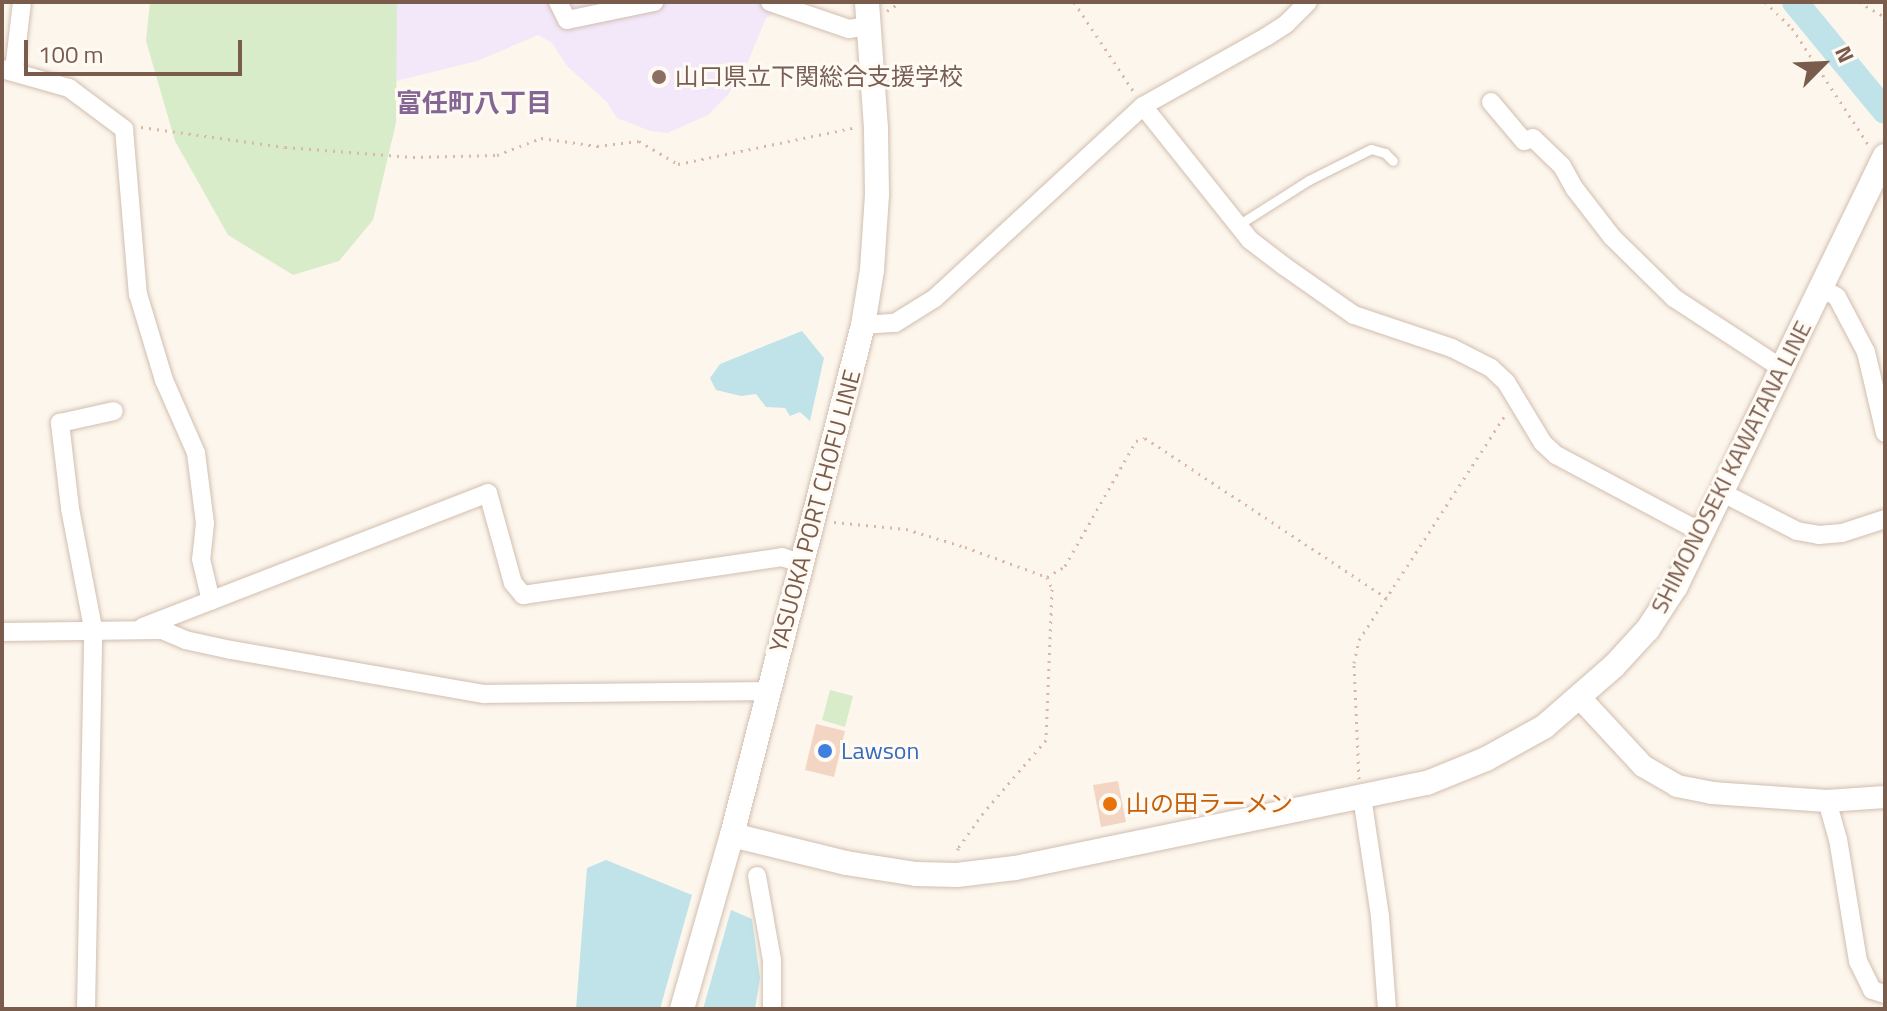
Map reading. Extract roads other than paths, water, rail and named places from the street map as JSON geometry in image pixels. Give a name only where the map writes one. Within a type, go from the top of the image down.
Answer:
[{"type":"main road","name":"YASUOKA PORT CHOFU LINE","points":[[682,1009],[732,835],[766,691],[815,520],[863,325],[872,270],[876,128],[868,14]]},
{"type":"main road","name":"SHIMONOSEKI KAWATANA LINE","points":[[732,835],[846,863],[916,874],[957,875],[1015,868],[1427,783],[1486,759],[1544,727],[1581,699],[1648,629],[1676,586],[1884,159]]},
{"type":"street","points":[[22,2],[8,70],[69,88],[124,129],[138,294],[164,380],[196,453],[205,523],[201,559],[211,601]]},
{"type":"street","points":[[558,2],[567,20],[654,2]]},
{"type":"street","points":[[770,2],[849,29],[868,14]]},
{"type":"street","points":[[863,325],[895,323],[935,298],[1143,106],[1266,37],[1286,24],[1308,2]]},
{"type":"street","points":[[1491,102],[1524,141],[1533,138],[1562,166],[1575,189],[1612,237],[1674,298],[1781,368]]},
{"type":"street","points":[[1143,106],[1250,240],[1336,304],[1366,320],[1475,359],[1506,382],[1543,443],[1556,455],[1703,533]]},
{"type":"street","points":[[1821,288],[1837,297],[1866,352],[1885,433]]},
{"type":"street","points":[[86,1009],[93,628],[70,508],[60,423],[114,411]]},
{"type":"street","points":[[1721,492],[1797,531],[1819,535],[1842,533],[1885,519]]},
{"type":"street","points":[[141,628],[488,493],[513,583],[523,595],[782,557],[802,564]]},
{"type":"street","points":[[2,632],[141,628],[231,650],[484,694],[766,691]]},
{"type":"street","points":[[1581,699],[1643,766],[1677,786],[1712,793],[1827,801],[1885,797]]},
{"type":"street","points":[[1362,797],[1380,916],[1387,1009]]},
{"type":"street","points":[[1827,801],[1838,839],[1858,961],[1872,990],[1885,994]]},
{"type":"street","points":[[757,876],[772,960],[772,1009]]},
{"type":"lane","points":[[1238,225],[1309,180],[1371,149],[1385,153],[1393,161]]},
{"type":"water","points":[[802,331],[824,358],[810,421],[800,412],[790,416],[785,408],[766,407],[756,394],[741,396],[716,390],[710,378],[720,364]]},
{"type":"water","points":[[606,860],[692,895],[660,1009],[576,1009],[587,868]]},
{"type":"water","points":[[731,910],[752,919],[760,978],[755,1009],[703,1009]]},
{"type":"waterway","points":[[1795,2],[1885,111]]},
{"type":"place","name":"山口県立下関総合支援学校","points":[[659,77]]},
{"type":"place","name":"Lawson","points":[[825,751]]},
{"type":"place","name":"山の田ラーメン","points":[[1110,804]]},
{"type":"district","name":"富任町八丁目","points":[[474,103]]}]
